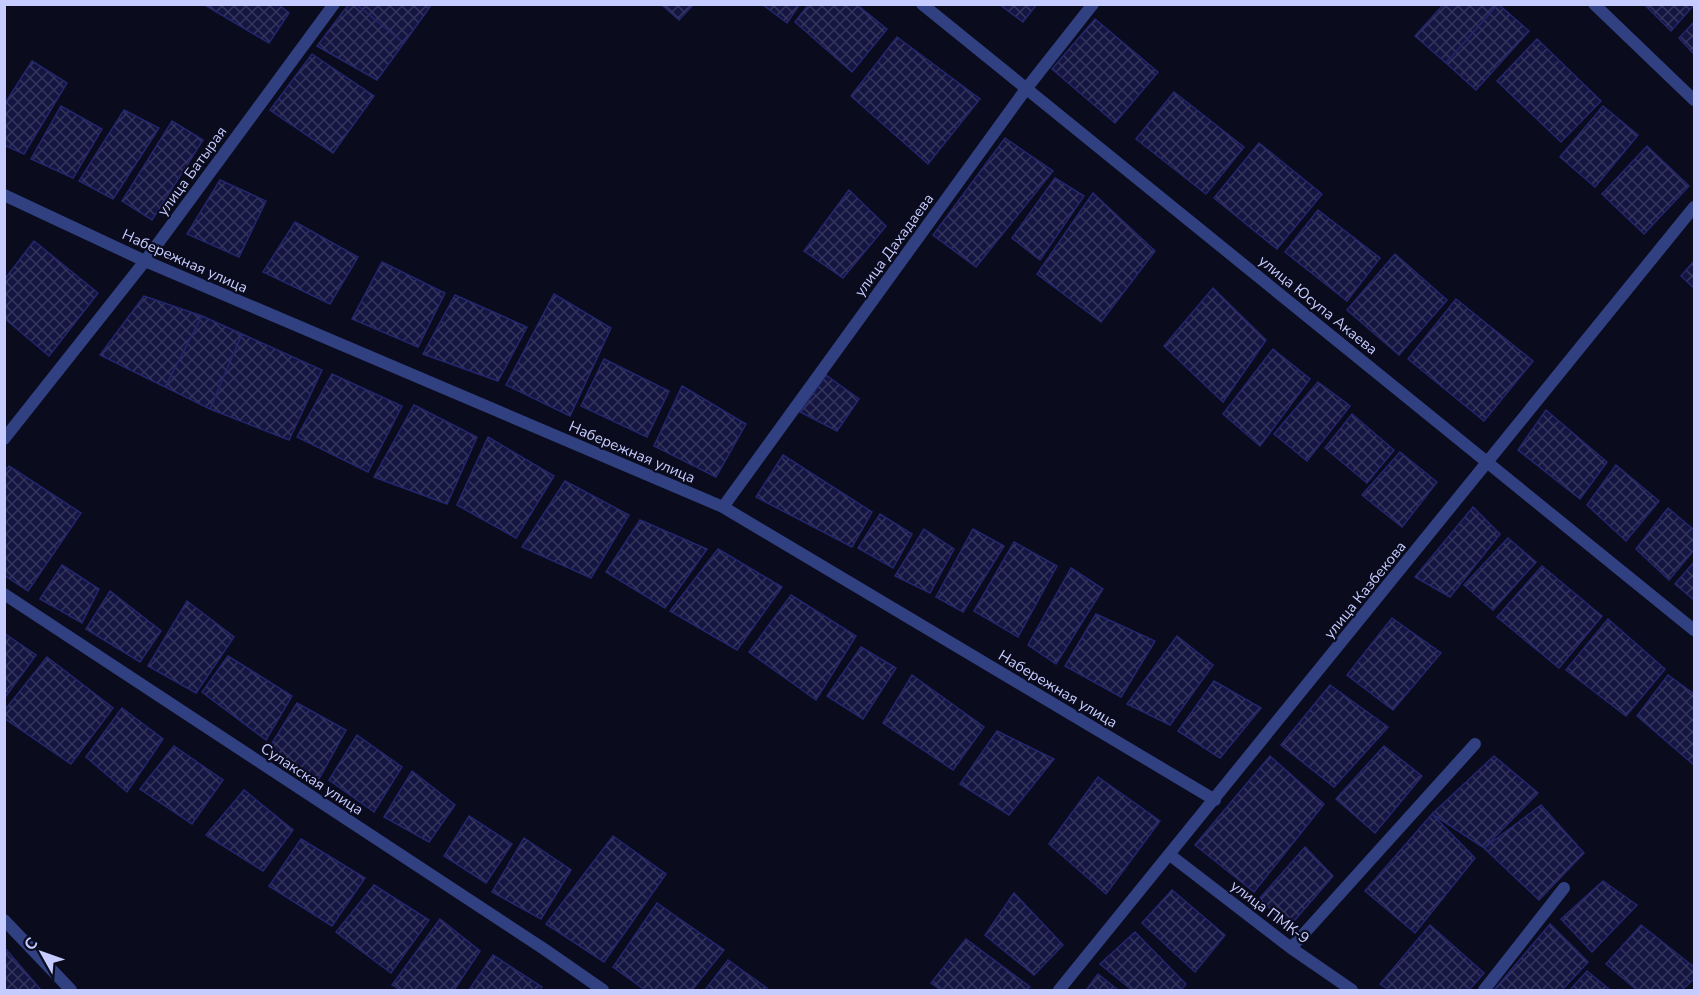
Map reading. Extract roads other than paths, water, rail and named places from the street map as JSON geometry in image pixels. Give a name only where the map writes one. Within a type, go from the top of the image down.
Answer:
[{"type":"street","name":"улица Батырая","points":[[4,439],[145,261],[334,4]]},
{"type":"street","name":"улица Юсупа Акаева","points":[[922,4],[1695,630]]},
{"type":"street","name":"улица Дахадаева","points":[[723,507],[1026,89],[1093,4]]},
{"type":"street","points":[[1594,4],[1695,100]]},
{"type":"street","name":"Набережная улица","points":[[4,195],[145,261],[723,507],[1215,800]]},
{"type":"street","name":"улица Казбекова","points":[[1059,990],[1695,207]]},
{"type":"street","name":"Сулакская улица","points":[[4,594],[603,990]]},
{"type":"street","points":[[1292,948],[1475,744]]},
{"type":"street","name":"улица ПМК-9","points":[[1170,855],[1292,948],[1352,990]]},
{"type":"street","points":[[1484,990],[1564,888]]},
{"type":"street","points":[[4,920],[71,990]]}]
